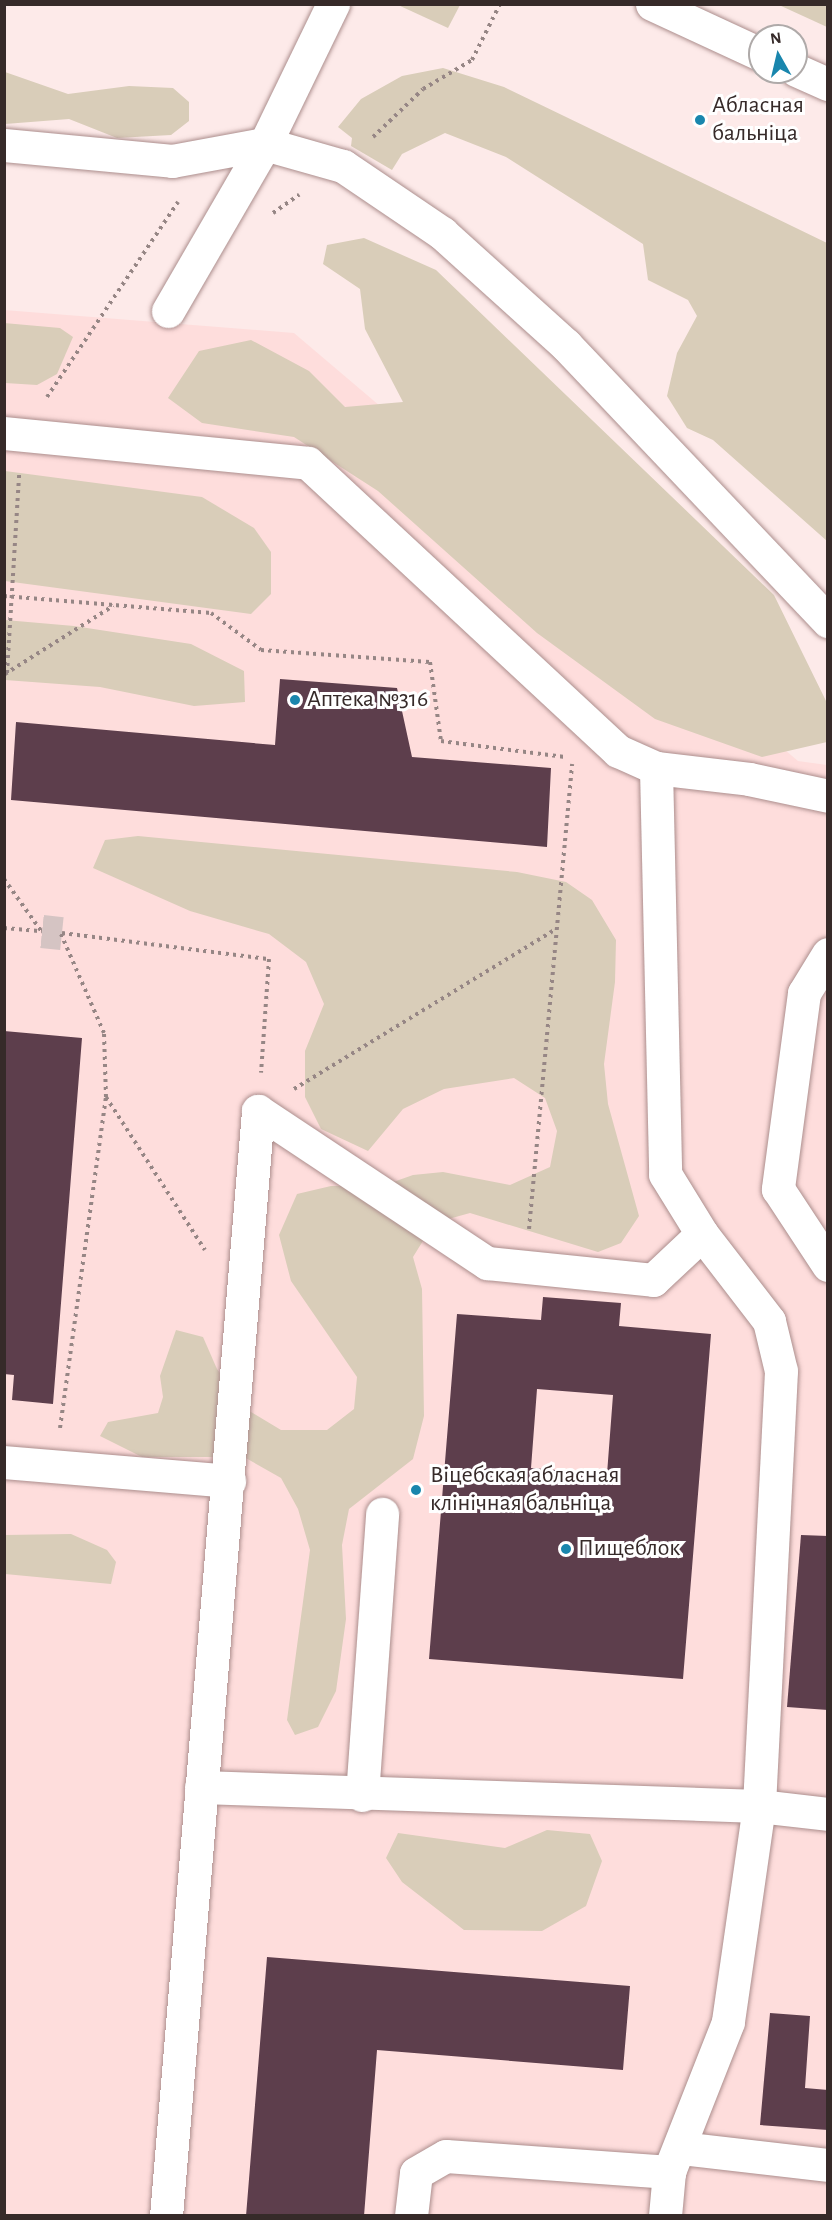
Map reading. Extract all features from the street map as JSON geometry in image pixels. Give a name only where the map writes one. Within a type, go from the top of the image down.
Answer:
[{"type":"street","points":[[168,311],[265,144],[333,4]]},
{"type":"street","points":[[652,4],[748,48]]},
{"type":"street","points":[[808,75],[828,84]]},
{"type":"street","points":[[4,145],[172,161],[265,144],[343,166],[442,233],[566,345],[828,621]]},
{"type":"street","points":[[13,434],[308,463],[618,751],[656,768],[749,779],[828,796]]},
{"type":"street","points":[[656,768],[665,1174],[702,1234],[769,1321],[781,1371],[759,1806],[728,2022],[675,2160],[665,2216]]},
{"type":"street","points":[[828,954],[804,993],[778,1189],[828,1265]]},
{"type":"street","points":[[166,2216],[258,1111],[487,1263],[525,1269],[653,1280],[702,1234]]},
{"type":"street","points":[[4,1462],[229,1481]]},
{"type":"street","points":[[363,1795],[382,1514]]},
{"type":"street","points":[[201,1787],[363,1795],[759,1806],[828,1814]]},
{"type":"street","points":[[411,2216],[416,2173],[446,2156],[675,2160],[828,2166]]},
{"type":"path","points":[[472,60],[500,4]]},
{"type":"path","points":[[6,674],[11,597],[13,434],[180,199]]},
{"type":"path","points":[[4,596],[211,613],[261,650],[430,662],[441,741],[572,758],[525,1269]]},
{"type":"path","points":[[6,674],[114,605]]},
{"type":"path","points":[[4,879],[42,932],[4,928]]},
{"type":"path","points":[[258,1111],[556,929]]},
{"type":"path","points":[[55,1466],[106,1097],[104,1033],[62,934],[269,959],[258,1111]]},
{"type":"path","points":[[106,1097],[210,1258]]},
{"type":"shaded area","points":[[398,5],[460,5],[448,28]]},
{"type":"shaded area","points":[[779,5],[827,5],[827,27]]},
{"type":"shaded area","points":[[443,68],[504,87],[827,243],[827,541],[713,440],[687,428],[667,396],[677,353],[697,316],[688,300],[648,280],[643,244],[506,157],[445,133],[402,154],[392,170],[351,146],[352,138],[338,127],[361,99],[402,76]]},
{"type":"shaded area","points":[[5,72],[68,94],[129,86],[173,88],[189,102],[189,121],[171,135],[117,138],[69,119],[5,124]]},
{"type":"shaded area","points":[[364,238],[436,270],[774,595],[827,703],[827,742],[762,757],[655,719],[537,633],[378,491],[294,437],[202,423],[168,398],[199,351],[251,340],[309,371],[345,407],[403,402],[365,329],[360,289],[323,264],[327,245]]},
{"type":"shaded area","name":"Віцебская абласная клінічная бальніца","points":[[4,310],[294,333],[798,761],[827,765],[827,2215],[5,2215]]},
{"type":"shaded area","points":[[4,323],[60,328],[73,337],[57,374],[37,385],[5,383]]},
{"type":"shaded area","points":[[5,471],[202,497],[254,528],[271,552],[271,594],[251,614],[5,581]]},
{"type":"shaded area","points":[[5,620],[74,626],[191,644],[244,671],[245,702],[194,706],[100,687],[5,680]]},
{"type":"shaded area","points":[[138,836],[517,872],[566,882],[592,900],[616,940],[615,982],[604,1064],[608,1104],[639,1216],[621,1243],[598,1252],[470,1213],[434,1223],[413,1257],[422,1289],[424,1416],[413,1459],[349,1509],[342,1545],[346,1619],[336,1691],[318,1727],[295,1735],[287,1720],[310,1550],[298,1509],[281,1478],[244,1457],[142,1457],[100,1436],[108,1422],[158,1413],[163,1397],[160,1376],[176,1330],[203,1337],[217,1369],[246,1409],[281,1430],[327,1430],[354,1409],[357,1377],[291,1281],[279,1235],[297,1194],[331,1186],[382,1186],[413,1175],[443,1172],[510,1185],[550,1167],[557,1131],[545,1098],[514,1078],[444,1089],[403,1109],[368,1151],[321,1129],[305,1097],[305,1051],[324,1004],[306,962],[269,934],[190,911],[93,868],[105,840]]},
{"type":"shaded area","points":[[71,1534],[107,1550],[116,1562],[111,1584],[5,1574],[5,1535]]},
{"type":"shaded area","points":[[547,1830],[590,1834],[602,1861],[586,1906],[542,1931],[464,1930],[402,1882],[386,1858],[398,1833],[505,1848]]},
{"type":"building","points":[[280,679],[397,688],[412,757],[551,768],[547,847],[11,800],[16,722],[275,745]]},
{"type":"building","points":[[4,1031],[82,1038],[53,1404],[12,1400],[14,1375],[4,1374]]},
{"type":"building","name":"Пищеблок","points":[[543,1297],[621,1303],[619,1326],[711,1334],[683,1679],[429,1659],[457,1314],[541,1320]],"holes":[[[537,1389],[613,1395],[607,1474],[531,1468]]]},
{"type":"building","points":[[801,1535],[828,1536],[828,1710],[787,1707]]},
{"type":"building","points":[[267,1957],[630,1986],[623,2070],[377,2050],[364,2216],[246,2216]]},
{"type":"building","points":[[770,2013],[810,2016],[805,2088],[828,2090],[828,2130],[760,2125]]},
{"type":"tunnel","points":[[42,931],[62,933]]},
{"type":"place","name":"Абласная бальніца","points":[[700,120]]},
{"type":"place","name":"Аптека №316","points":[[295,700]]},
{"type":"place","name":"Віцебская абласная клінічная бальніца","points":[[416,1490]]},
{"type":"place","name":"Пищеблок","points":[[566,1549]]}]
